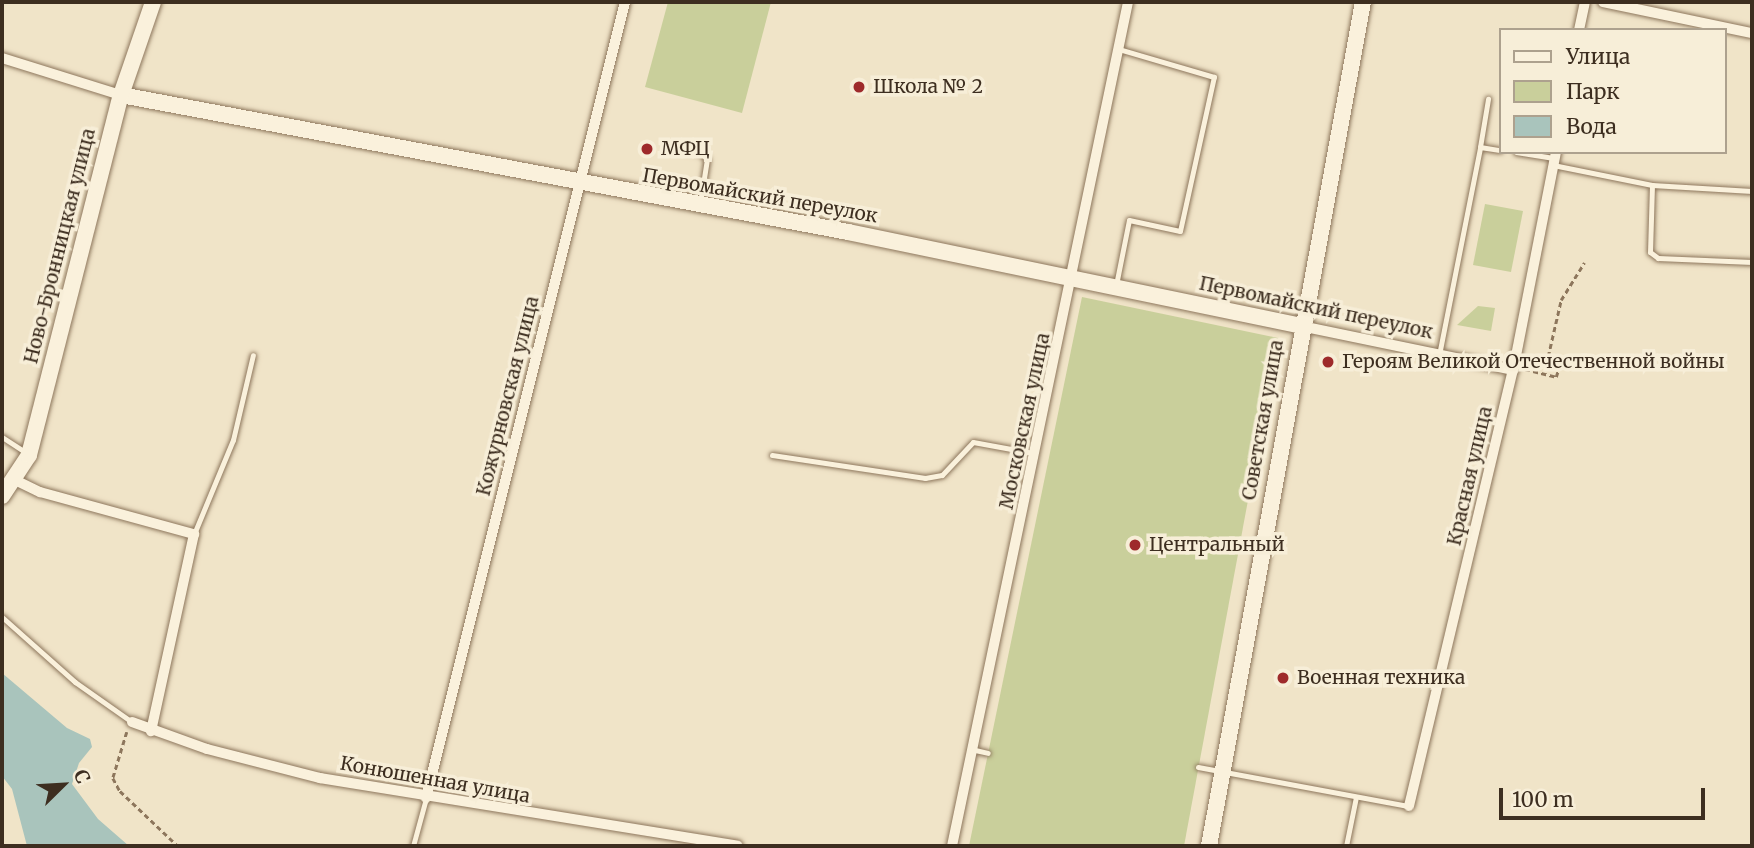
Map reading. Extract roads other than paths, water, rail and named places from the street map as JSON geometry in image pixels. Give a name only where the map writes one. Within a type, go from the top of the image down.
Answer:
[{"type":"street","name":"Ново-Бронницкая улица","points":[[2,496],[29,455],[121,95],[153,2]]},
{"type":"street","name":"Кожурновская улица","points":[[426,799],[625,2]]},
{"type":"street","name":"Московская улица","points":[[952,846],[975,750],[1128,2]]},
{"type":"street","name":"Советская улица","points":[[1209,846],[1301,327],[1363,2]]},
{"type":"street","points":[[1579,28],[1585,2]]},
{"type":"street","points":[[1603,2],[1752,33]]},
{"type":"street","name":"Первомайский переулок","points":[[2,58],[121,95],[700,206],[1513,368]]},
{"type":"street","name":"Красная улица","points":[[1409,806],[1513,368],[1554,158]]},
{"type":"street","points":[[15,480],[40,492],[194,534],[150,731]]},
{"type":"street","name":"Конюшенная улица","points":[[132,722],[150,731],[320,778],[426,799],[738,846]]},
{"type":"lane","points":[[1115,288],[1129,220],[1180,231],[1214,77],[1119,49]]},
{"type":"lane","points":[[1439,355],[1488,99]]},
{"type":"lane","points":[[1480,147],[1498,150]]},
{"type":"lane","points":[[677,148],[700,152],[707,159],[700,206]]},
{"type":"lane","points":[[1529,154],[1554,158],[1652,185],[1752,191]]},
{"type":"lane","points":[[1652,185],[1650,252],[1658,258],[1752,262]]},
{"type":"lane","points":[[194,534],[233,440],[253,355]]},
{"type":"lane","points":[[2,437],[29,455]]},
{"type":"lane","points":[[772,455],[925,478],[942,475],[973,442],[1036,454]]},
{"type":"lane","points":[[2,617],[75,682],[132,722]]},
{"type":"lane","points":[[975,750],[988,753]]},
{"type":"lane","points":[[1198,767],[1222,769],[1409,806]]},
{"type":"lane","points":[[1346,846],[1356,797]]},
{"type":"lane","points":[[414,846],[426,799]]},
{"type":"water","points":[[2,673],[67,728],[90,739],[92,747],[79,763],[72,784],[98,819],[129,846],[27,846],[12,789],[2,776]]},
{"type":"place","name":"Школа № 2","points":[[859,87]]},
{"type":"place","name":"МФЦ","points":[[647,149]]},
{"type":"place","name":"Героям Великой Отечественной войны","points":[[1328,362]]},
{"type":"place","name":"Центральный","points":[[1135,545]]},
{"type":"place","name":"Военная техника","points":[[1283,678]]}]
